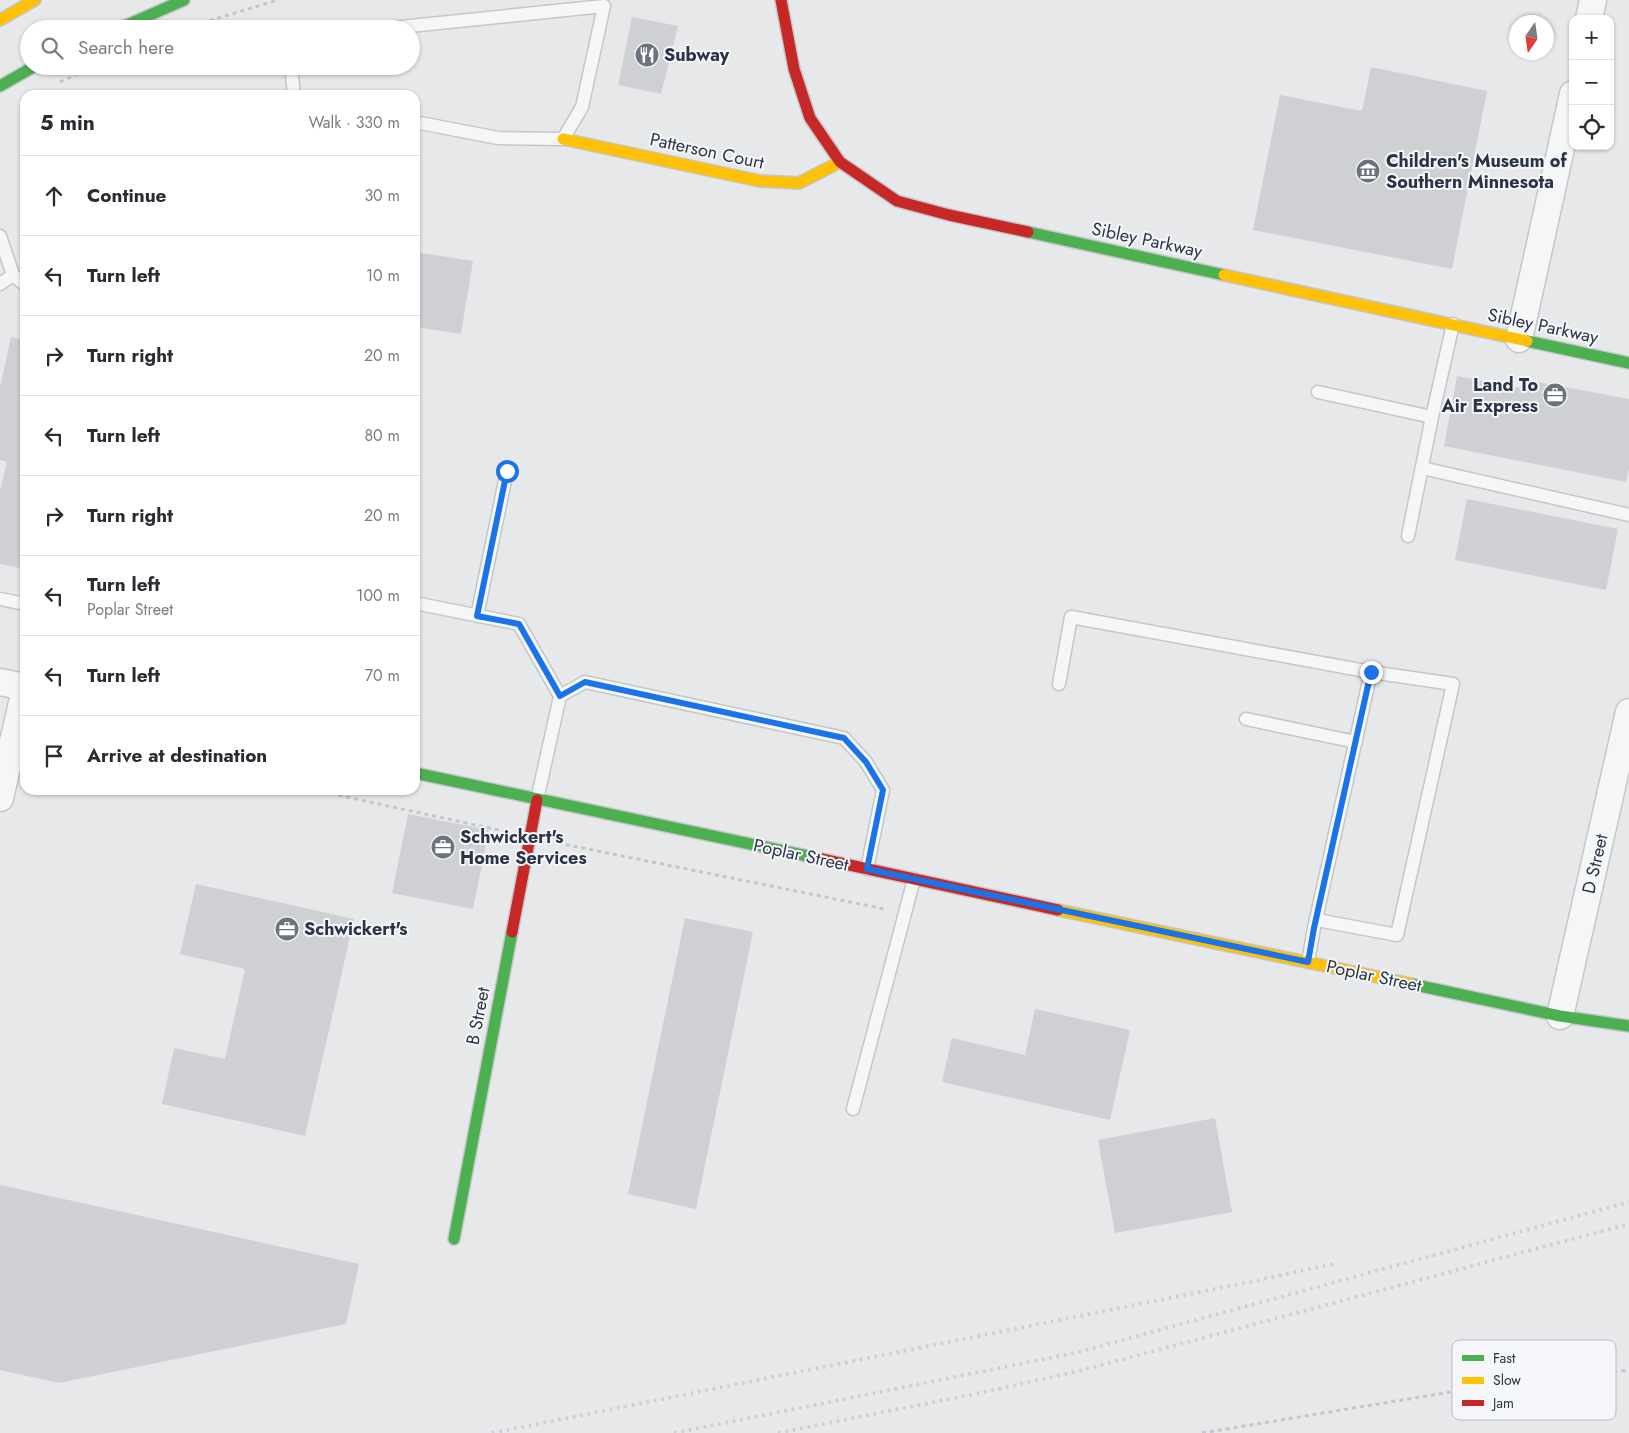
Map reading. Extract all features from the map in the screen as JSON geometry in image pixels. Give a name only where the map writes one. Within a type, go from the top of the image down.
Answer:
[{"type":"street","points":[[0,20],[35,0]]},
{"type":"street","points":[[138,20],[184,0]]},
{"type":"street","name":"Sibley Parkway","points":[[781,0],[794,69],[810,118],[840,162],[897,201],[949,215],[1629,363]]},
{"type":"street","points":[[1590,15],[1593,0]]},
{"type":"street","points":[[0,86],[20,75]]},
{"type":"street","points":[[1519,339],[1571,105]]},
{"type":"street","name":"Patterson Court","points":[[563,139],[760,181],[799,183],[840,162]]},
{"type":"street","points":[[0,682],[20,688]]},
{"type":"street","points":[[0,798],[20,711]]},
{"type":"street","name":"D Street","points":[[1560,1016],[1629,712]]},
{"type":"street","name":"Poplar Street","points":[[420,774],[1560,1016],[1629,1026]]},
{"type":"street","name":"B Street","points":[[454,1239],[537,800]]},
{"type":"lane","points":[[420,25],[604,6],[582,107],[563,139],[498,138],[420,123]]},
{"type":"lane","points":[[293,75],[294,90]]},
{"type":"lane","points":[[0,236],[14,275],[20,280]]},
{"type":"lane","points":[[0,284],[14,275]]},
{"type":"lane","points":[[1408,536],[1453,324]]},
{"type":"lane","points":[[1318,392],[1432,417]]},
{"type":"lane","points":[[1422,468],[1629,515]]},
{"type":"lane","points":[[477,616],[507,471]]},
{"type":"lane","points":[[0,599],[20,603]]},
{"type":"lane","points":[[420,604],[519,624],[560,696],[537,800]]},
{"type":"lane","points":[[1059,684],[1071,617],[1371,672],[1454,684],[1396,935],[1317,920]]},
{"type":"lane","points":[[1308,962],[1371,672]]},
{"type":"lane","points":[[560,696],[585,682],[844,738],[866,762],[883,790],[867,869]]},
{"type":"lane","points":[[1246,719],[1356,742]]},
{"type":"lane","points":[[852,1109],[914,879]]},
{"type":"path","points":[[213,20],[278,0]]},
{"type":"path","points":[[56,84],[76,75]]},
{"type":"path","points":[[338,795],[530,837],[905,913]]},
{"type":"path","points":[[1616,1372],[1629,1370]]},
{"type":"path","points":[[1202,1433],[1452,1393]]},
{"type":"building","name":"Subway","points":[[632,17],[678,26],[661,94],[618,85]]},
{"type":"building","name":"Children's Museum of Southern Minnesota","points":[[1371,67],[1487,91],[1452,269],[1253,230],[1280,95],[1362,111]]},
{"type":"building","points":[[420,253],[473,261],[461,334],[420,328]]},
{"type":"building","points":[[11,337],[20,339],[20,568],[0,564],[0,491],[7,462],[0,460],[0,387]]},
{"type":"building","points":[[1457,376],[1526,389],[1528,380],[1629,399],[1629,469],[1626,482],[1444,446]]},
{"type":"building","points":[[1467,499],[1618,529],[1606,590],[1455,560]]},
{"type":"building","points":[[408,814],[489,830],[473,909],[392,893]]},
{"type":"building","points":[[196,884],[354,919],[305,1136],[162,1104],[174,1048],[225,1059],[245,969],[180,954]]},
{"type":"building","points":[[685,918],[753,932],[696,1209],[628,1194]]},
{"type":"building","points":[[1035,1009],[1130,1030],[1110,1120],[942,1082],[952,1038],[1025,1055]]},
{"type":"building","points":[[1215,1118],[1232,1212],[1115,1233],[1098,1140]]},
{"type":"building","points":[[0,1185],[359,1264],[346,1324],[59,1383],[0,1370]]},
{"type":"railway","points":[[674,1433],[1075,1353],[1629,1202]]},
{"type":"railway","points":[[778,1433],[994,1390],[1083,1370],[1629,1224]]},
{"type":"railway","points":[[492,1433],[1333,1264]]},
{"type":"traffic: fast","points":[[138,20],[184,0]]},
{"type":"traffic: fast","points":[[0,86],[20,75]]},
{"type":"traffic: fast","points":[[1028,232],[1224,275]]},
{"type":"traffic: fast","points":[[1527,341],[1629,363]]},
{"type":"traffic: fast","points":[[420,774],[817,858]]},
{"type":"traffic: fast","points":[[454,1239],[512,932]]},
{"type":"traffic: fast","points":[[1411,984],[1560,1016],[1629,1026]]},
{"type":"traffic: slow","points":[[0,20],[35,0]]},
{"type":"traffic: slow","points":[[563,139],[760,181],[799,183],[840,162]]},
{"type":"traffic: slow","points":[[1224,275],[1527,341]]},
{"type":"traffic: slow","points":[[1058,910],[1411,984]]},
{"type":"traffic: jam","points":[[781,0],[794,69],[810,118],[840,162],[897,201],[949,215],[1028,232]]},
{"type":"traffic: jam","points":[[512,932],[537,800]]},
{"type":"traffic: jam","points":[[817,858],[1058,910]]},
{"type":"place","name":"Subway","points":[[647,55]]},
{"type":"place","name":"Children's Museum of Southern Minnesota","points":[[1368,171]]},
{"type":"place","name":"Land To Air Express","points":[[1555,395]]},
{"type":"place","name":"Schwickert's Home Services","points":[[443,847]]},
{"type":"place","name":"Schwickert's","points":[[287,929]]},
{"type":"route","points":[[507,471],[477,616],[519,624],[560,696],[585,682],[844,738],[866,762],[883,790],[867,869],[1308,962],[1371,672]]}]
